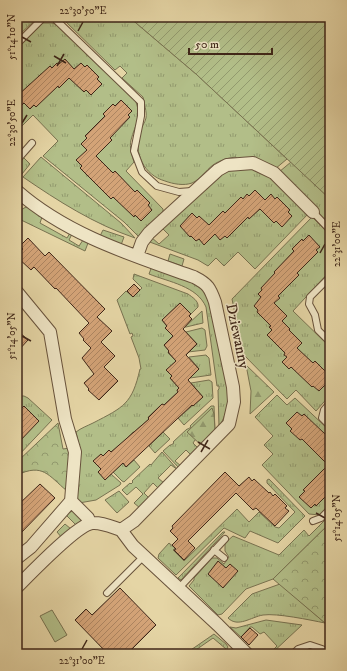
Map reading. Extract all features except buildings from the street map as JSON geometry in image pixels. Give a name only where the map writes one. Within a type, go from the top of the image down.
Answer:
[{"type":"street","points":[[138,256],[142,242],[149,233],[218,170],[227,165],[252,163],[274,173],[313,212]]},
{"type":"street","name":"Dziewanny","points":[[19,197],[45,213],[106,245],[194,277],[205,283],[211,291],[220,320],[233,387],[234,402],[229,424],[134,521],[121,530]]},
{"type":"street","points":[[17,292],[50,332],[65,419],[75,452],[71,501],[31,547],[17,558]]},
{"type":"street","points":[[71,501],[88,518],[90,523]]},
{"type":"street","points":[[17,587],[76,530],[90,523],[102,523],[121,530],[133,546],[178,588],[240,652]]},
{"type":"lane","points":[[17,44],[44,17]]},
{"type":"lane","points":[[53,17],[141,102],[141,116],[134,151],[142,172],[157,186],[179,192],[194,191]]},
{"type":"lane","points":[[17,160],[32,143]]},
{"type":"lane","points":[[313,212],[330,230]]},
{"type":"lane","points":[[330,277],[310,297],[309,304],[318,330],[330,342]]},
{"type":"lane","points":[[330,402],[324,410],[322,418],[330,426]]},
{"type":"lane","points":[[313,521],[321,518],[330,509]]},
{"type":"lane","points":[[178,588],[224,539]]},
{"type":"lane","points":[[214,550],[224,558]]},
{"type":"lane","points":[[107,593],[144,556]]},
{"type":"lane","points":[[293,654],[298,649],[310,645],[322,649],[329,654]]},
{"type":"green space","points":[[17,17],[34,17],[36,19],[17,37]]},
{"type":"green space","points":[[61,17],[129,17],[196,74],[287,159],[275,169],[237,160],[236,157],[227,159],[213,165],[198,179],[189,184],[175,184],[151,174],[142,162],[138,148],[138,140],[146,116],[143,97],[122,78],[127,73],[120,66],[115,70]]},
{"type":"green space","points":[[129,17],[330,17],[330,199],[196,74]]},
{"type":"green space","points":[[43,23],[52,23],[60,26],[136,102],[138,117],[130,145],[134,162],[126,171],[163,209],[163,216],[139,237],[124,222],[43,156],[58,141],[33,115],[17,131],[17,49]]},
{"type":"green space","points":[[23,157],[30,164],[22,174],[17,170],[17,165]]},
{"type":"green space","points":[[41,157],[121,223],[135,238],[91,219],[23,177]]},
{"type":"green space","points":[[291,162],[330,199],[330,225],[279,172]]},
{"type":"green space","points":[[251,167],[268,174],[309,213],[255,269],[238,252],[224,266],[216,258],[208,266],[198,260],[147,241],[151,237],[159,244],[169,235],[161,227],[218,175],[229,170]]},
{"type":"green space","points":[[26,207],[33,209],[42,217],[40,223],[67,238],[70,233],[72,234],[69,240],[79,246],[83,240],[88,243],[85,251],[17,218],[17,212]]},
{"type":"green space","points":[[312,217],[330,235],[330,271],[293,311],[330,347],[330,395],[316,411],[296,390],[287,399],[243,354],[232,299]]},
{"type":"green space","points":[[103,230],[124,237],[121,245],[100,236]]},
{"type":"green space","points":[[170,254],[184,259],[182,266],[168,261]]},
{"type":"green space","points":[[152,266],[198,285],[207,295],[228,386],[227,407],[219,427],[219,386],[217,386],[206,307],[202,300],[189,289],[149,274]]},
{"type":"green space","points":[[134,274],[188,294],[195,299],[198,305],[198,307],[191,314],[180,303],[162,320],[175,337],[171,338],[164,345],[169,351],[168,353],[177,362],[166,370],[172,376],[170,378],[179,388],[177,390],[178,392],[164,405],[162,404],[148,417],[149,419],[133,432],[112,453],[109,450],[103,456],[101,454],[94,461],[101,469],[98,472],[105,479],[111,474],[121,483],[120,485],[96,500],[79,503],[77,498],[79,445],[76,432],[112,413],[125,403],[134,390],[141,369],[139,358],[131,337],[133,336],[132,333],[130,334],[117,300],[126,291],[133,297],[142,288],[133,279]]},
{"type":"green space","points":[[202,311],[203,323],[185,327]]},
{"type":"green space","points":[[202,328],[205,330],[207,346],[205,350],[188,352],[197,344],[186,332]]},
{"type":"green space","points":[[206,355],[209,358],[211,375],[190,378],[199,369],[189,357]]},
{"type":"green space","points":[[246,365],[274,392],[250,414],[251,391]]},
{"type":"green space","points":[[209,380],[212,382],[213,398],[184,425],[178,418],[203,397],[191,383]]},
{"type":"green space","points":[[277,395],[287,405],[295,398],[330,431],[330,504],[320,515],[309,514],[262,465],[273,454],[264,445],[273,436],[255,417]]},
{"type":"green space","points":[[17,396],[24,396],[28,398],[52,420],[17,457]]},
{"type":"green space","points":[[211,406],[214,406],[215,431],[195,440],[193,443],[198,448],[191,455],[186,450],[175,461],[181,466],[179,468],[163,451],[174,443],[173,442],[191,427],[190,426]]},
{"type":"green space","points":[[212,408],[214,414],[215,431],[201,445],[187,432]]},
{"type":"green space","points":[[58,423],[63,449],[70,448],[67,491],[45,472],[33,470],[17,475],[17,462]]},
{"type":"green space","points":[[163,432],[170,439],[155,453],[149,446]]},
{"type":"green space","points":[[162,452],[178,470],[171,465],[158,478],[164,483],[159,489],[153,483],[144,493],[149,498],[140,508],[134,503],[143,494],[136,487],[127,495],[122,490],[130,483],[131,484],[133,482],[132,481],[150,464],[151,465]]},
{"type":"green space","points":[[134,460],[140,467],[124,482],[113,472],[123,463],[126,467]]},
{"type":"green space","points":[[269,479],[305,516],[278,543],[250,531],[245,538],[224,528],[176,575],[158,558],[159,554],[169,543],[175,548],[173,550],[184,561],[237,509],[249,522],[259,512],[275,527],[279,528],[295,512],[267,483],[267,480]]},
{"type":"green space","points":[[119,491],[129,502],[117,513],[105,500]]},
{"type":"green space","points":[[72,511],[83,519],[76,525],[66,515]]},
{"type":"green space","points":[[330,515],[330,523],[273,579],[246,589],[222,614],[218,615],[189,586],[194,578],[212,558],[217,558],[224,564],[229,557],[225,551],[225,543],[233,536],[279,555],[304,530],[309,536]]},
{"type":"green space","points":[[330,523],[330,623],[325,623],[273,579]]},
{"type":"green space","points":[[65,524],[71,529],[62,538],[57,532]]},
{"type":"green space","points":[[223,532],[225,532],[181,580],[178,578]]},
{"type":"green space","points":[[280,584],[325,623],[276,615],[263,615],[240,622],[232,621],[228,618],[252,594]]},
{"type":"green space","points":[[52,610],[67,635],[55,642],[40,616]]},
{"type":"green space","points":[[266,620],[302,625],[271,654],[269,654],[277,646],[264,632],[260,634],[250,627],[241,637],[230,627],[236,628]]},
{"type":"green space","points":[[214,634],[228,647],[224,654],[221,654],[226,649],[213,638],[190,654],[185,654]]}]
